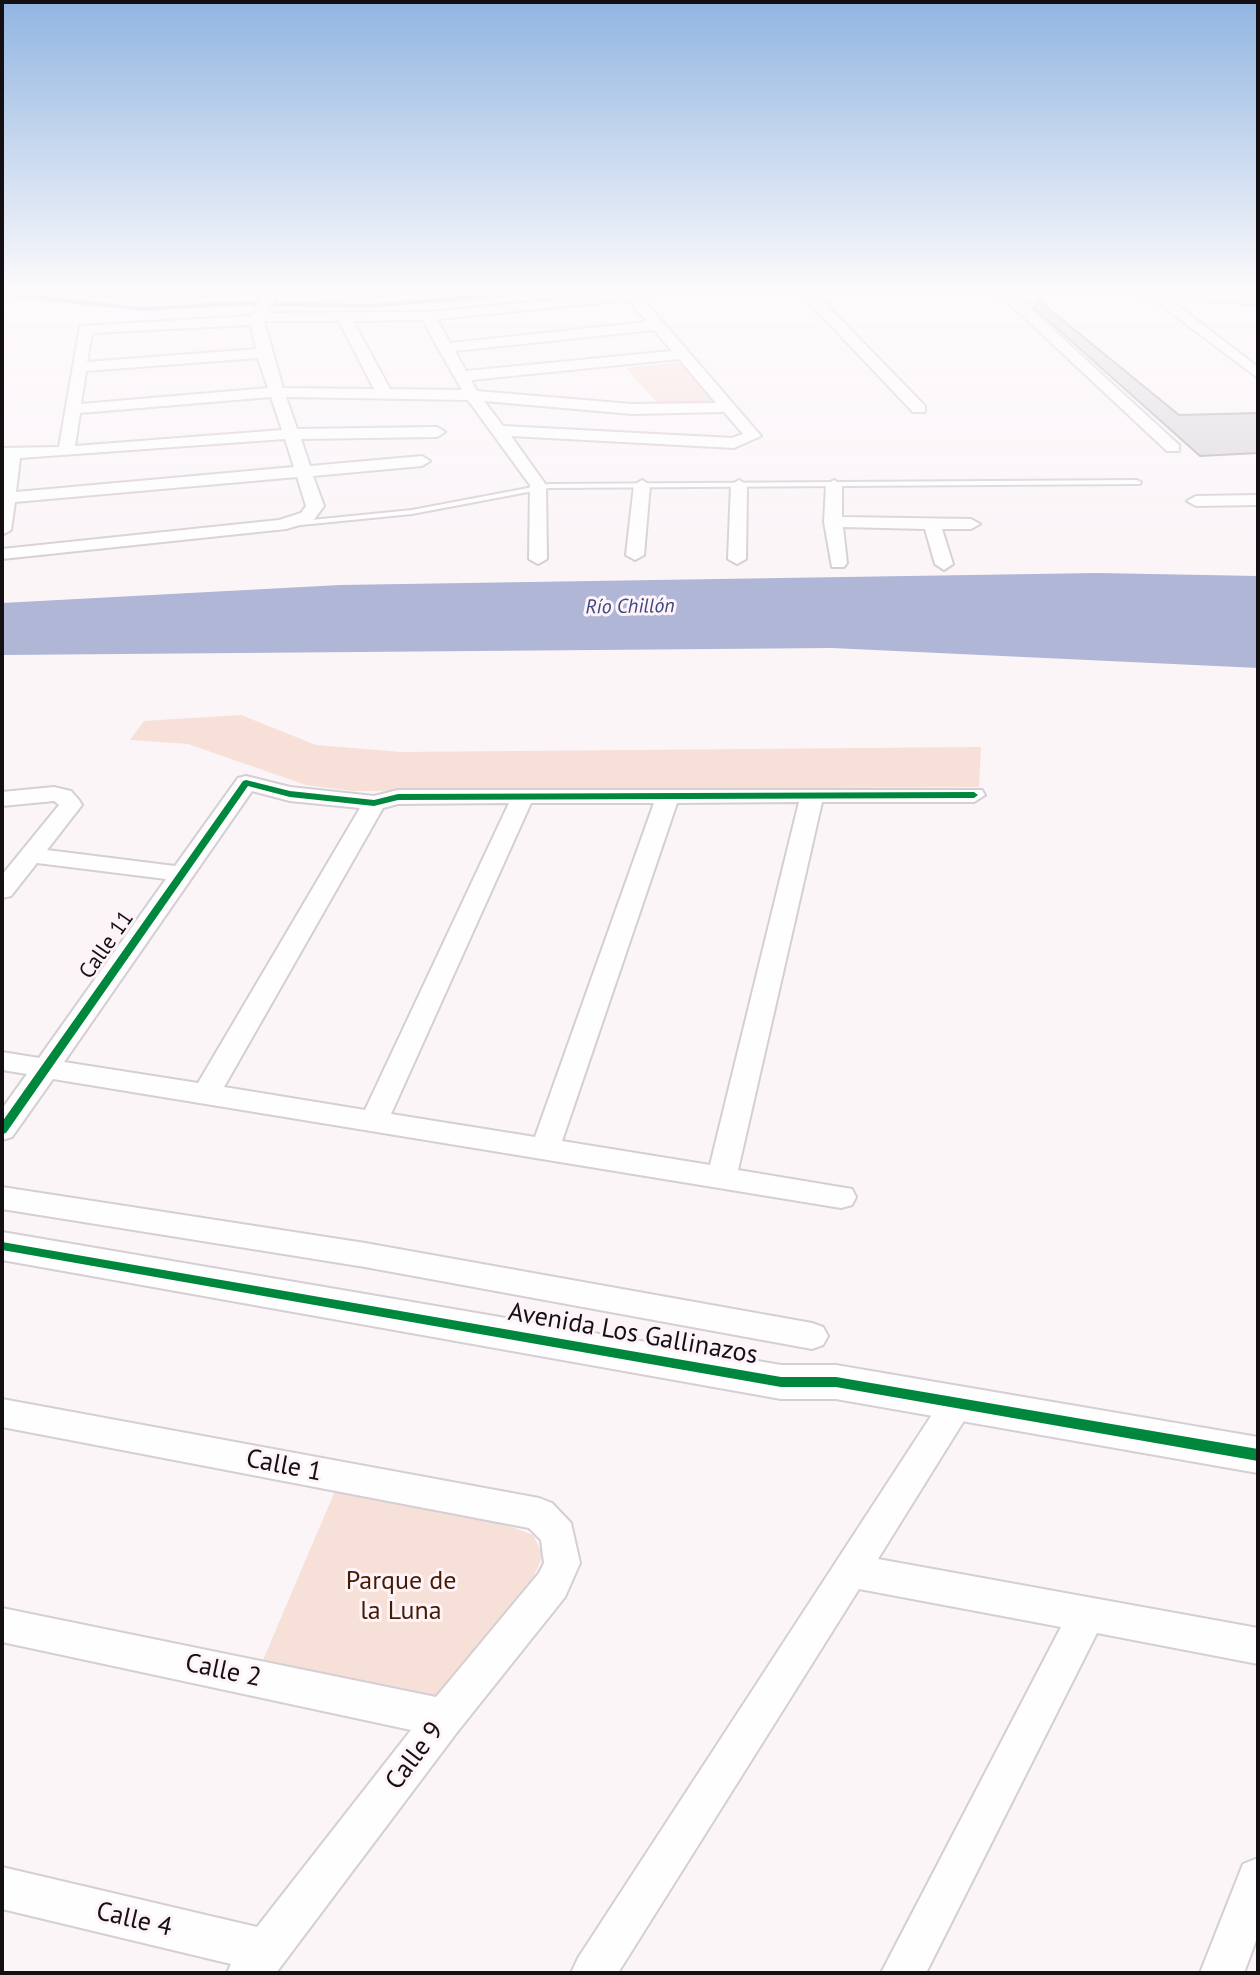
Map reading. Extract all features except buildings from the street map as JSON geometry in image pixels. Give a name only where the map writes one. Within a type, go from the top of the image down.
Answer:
[{"type":"street","points":[[66,452],[76,384]]},
{"type":"street","points":[[2,554],[288,524],[307,517],[315,506],[274,384]]},
{"type":"street","points":[[379,384],[383,391]]},
{"type":"street","points":[[466,384],[537,487],[538,559]]},
{"type":"street","points":[[499,431],[744,441],[753,436],[710,384]]},
{"type":"street","points":[[895,384],[919,409]]},
{"type":"street","points":[[1104,384],[1173,448]]},
{"type":"street","points":[[72,409],[277,392],[383,391],[472,395],[632,409],[730,407]]},
{"type":"street","points":[[2,530],[7,498],[7,453],[66,452],[291,434],[437,432]]},
{"type":"street","points":[[7,498],[304,474],[422,461]]},
{"type":"street","points":[[635,555],[642,485]]},
{"type":"street","points":[[737,559],[739,485]]},
{"type":"street","points":[[834,485],[833,522],[838,563]]},
{"type":"street","points":[[1196,501],[1258,500]]},
{"type":"street","points":[[833,522],[971,524]]},
{"type":"street","points":[[932,524],[944,564]]},
{"type":"street","name":"Calle 11","points":[[2,1130],[246,783],[328,800],[374,803]]},
{"type":"street","points":[[2,799],[54,794],[69,800],[69,810],[2,891]]},
{"type":"street","points":[[722,1177],[812,795]]},
{"type":"street","points":[[206,1094],[374,803],[398,797],[974,795]]},
{"type":"street","points":[[545,1149],[668,796]]},
{"type":"street","points":[[374,1121],[523,797]]},
{"type":"street","points":[[32,855],[181,874]]},
{"type":"street","points":[[2,1061],[841,1197]]},
{"type":"street","points":[[2,1198],[365,1255],[812,1336]]},
{"type":"street","name":"Avenida Los Gallinazos","points":[[2,1246],[781,1382],[836,1382],[1258,1455]]},
{"type":"street","points":[[593,1973],[958,1403]]},
{"type":"street","name":"Calle 1","points":[[2,1413],[539,1514],[558,1534]]},
{"type":"street","name":"Calle 9","points":[[257,1962],[444,1718],[552,1585],[562,1563],[558,1534]]},
{"type":"street","points":[[851,1571],[1258,1646]]},
{"type":"street","points":[[903,1973],[1087,1614]]},
{"type":"street","name":"Calle 2","points":[[2,1625],[444,1718]]},
{"type":"street","points":[[1222,1973],[1258,1879]]},
{"type":"street","name":"Calle 4","points":[[2,1888],[257,1962]]},
{"type":"lane","points":[[288,524],[412,512],[537,487],[1137,482]]},
{"type":"green space","points":[[640,384],[703,384],[721,403],[658,404]]},
{"type":"green space","points":[[241,715],[316,745],[401,752],[981,747],[979,787],[353,791],[306,785],[188,744],[130,740],[144,721]]},
{"type":"green space","name":"Parque de la Luna","points":[[335,1491],[507,1525],[533,1535],[543,1555],[532,1580],[437,1698],[263,1660]]},
{"type":"water","name":"Río Chillón","points":[[1097,573],[1258,576],[1258,668],[832,648],[2,655],[2,603],[340,585]]},
{"type":"cycle path","points":[[2,1130],[246,783],[290,794],[374,803],[398,797],[974,795]]},
{"type":"cycle path","points":[[2,1246],[781,1382],[836,1382],[1258,1455]]}]
